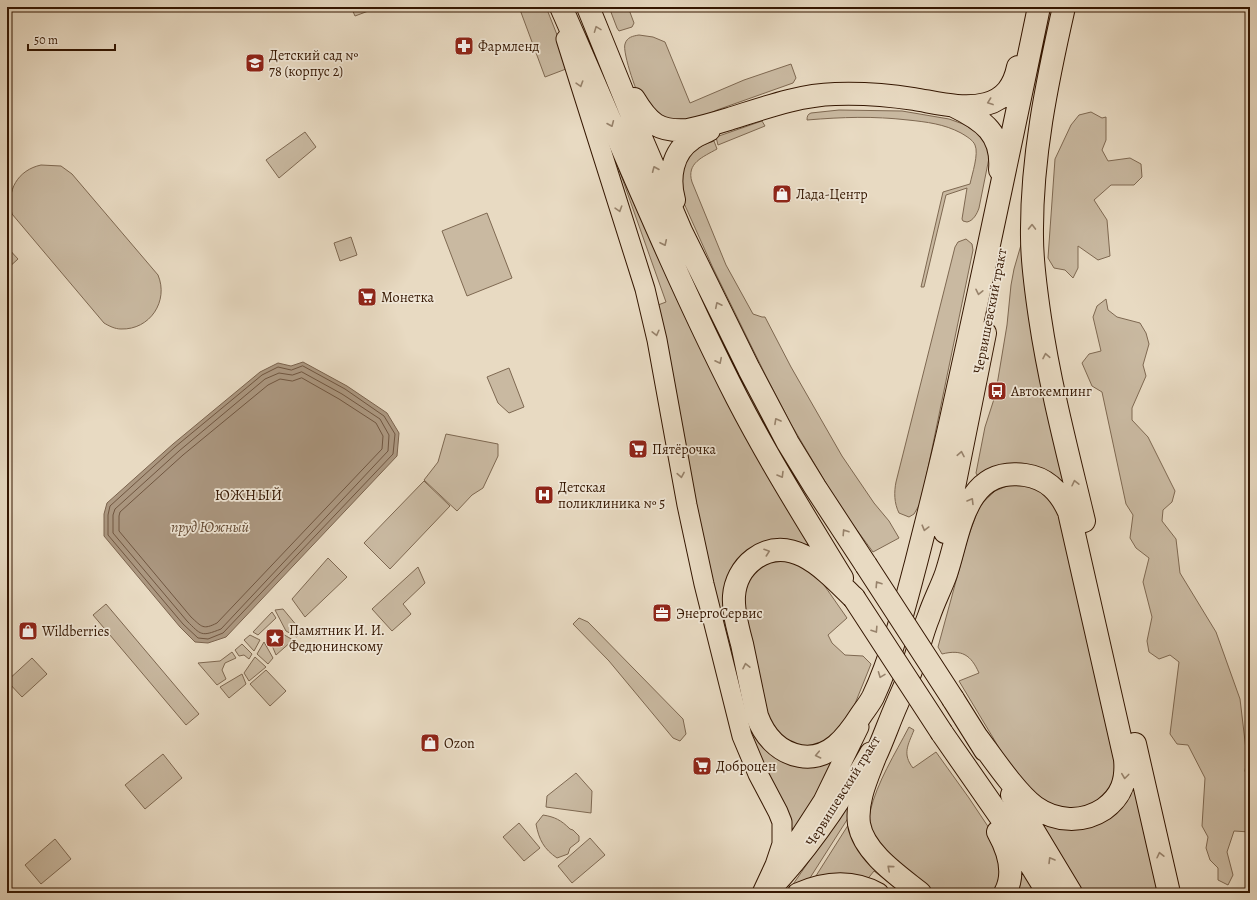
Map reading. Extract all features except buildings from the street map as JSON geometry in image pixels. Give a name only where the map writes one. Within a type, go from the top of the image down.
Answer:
[{"type":"highway","points":[[561,7],[661,238],[738,399],[767,452],[854,598],[947,741],[1006,825],[1048,893]]},
{"type":"highway","points":[[588,7],[681,231],[749,369],[782,430],[815,487],[953,698],[1071,893]]},
{"type":"highway","points":[[605,50],[644,115],[658,126],[675,131],[688,130],[782,102],[812,96],[835,94],[882,95],[950,105],[965,106],[985,104],[1002,97],[1010,89],[1017,73],[1030,7]]},
{"type":"highway","name":"Червишевский тракт","points":[[854,598],[811,560],[790,551],[778,549],[768,551],[750,562],[743,569],[735,587],[734,604],[757,716],[765,732],[780,748],[793,754],[806,756],[823,754],[838,745],[855,725],[872,698],[890,652],[910,585],[943,454],[998,207],[1039,7]]},
{"type":"highway","name":"Червишевский тракт","points":[[928,616],[1053,7]]},
{"type":"highway","points":[[1064,7],[1046,92],[1037,147],[1032,211],[1036,293],[1053,390],[1169,893]]},
{"type":"highway","points":[[950,105],[982,122],[997,141],[1001,162],[998,207]]},
{"type":"highway","points":[[681,231],[672,192],[672,172],[674,163],[678,154],[691,139],[728,119]]},
{"type":"highway","points":[[920,893],[887,865],[868,846],[862,834],[859,818],[859,806],[862,794],[912,669],[928,616],[946,574],[964,511],[976,492],[990,480],[1009,474],[1033,476],[1042,479],[1058,493],[1065,502],[1072,522],[1125,759],[1126,771],[1121,792],[1117,798],[1106,807],[1094,814],[1076,819],[1053,817],[1034,807],[1015,787],[977,737]]},
{"type":"highway","points":[[947,741],[1005,844],[1011,869],[1010,879],[1005,893]]},
{"type":"main road","points":[[557,7],[645,290],[657,340],[687,505],[706,592],[742,736],[758,774],[782,822],[782,844],[779,855],[762,893]]},
{"type":"main road","name":"Червишевский тракт","points":[[762,893],[800,838],[823,801],[872,698]]},
{"type":"main road","name":"Червишевский тракт","points":[[768,893],[797,861],[820,832],[866,758],[897,704]]},
{"type":"main road","points":[[797,893],[813,886],[843,882],[865,886],[879,893]]},
{"type":"shaded area","points":[[351,7],[370,7],[371,10],[355,16]]},
{"type":"shaded area","points":[[519,7],[546,7],[567,60],[566,69],[545,77]]},
{"type":"shaded area","points":[[609,7],[628,7],[634,23],[632,27],[619,31]]},
{"type":"shaded area","points":[[639,35],[653,37],[665,42],[690,103],[744,80],[791,64],[796,78],[793,83],[717,110],[688,124],[678,126],[646,107],[638,94],[628,65],[625,44],[632,36]]},
{"type":"shaded area","points":[[592,96],[814,554],[738,566],[764,742],[842,750],[788,842],[751,746],[714,596],[658,305],[666,302],[616,161],[614,162]]},
{"type":"shaded area","points":[[839,110],[902,111],[949,119],[979,132],[988,147],[989,158],[979,208],[973,219],[967,222],[963,221],[962,219],[967,188],[946,195],[924,287],[921,287],[943,192],[970,184],[976,159],[975,145],[969,138],[955,130],[942,125],[922,122],[870,117],[807,120],[808,115],[811,113]]},
{"type":"shaded area","points":[[1091,112],[1102,118],[1106,117],[1106,140],[1102,150],[1108,161],[1130,158],[1141,164],[1142,177],[1134,185],[1111,185],[1094,200],[1107,220],[1110,256],[1098,260],[1078,246],[1078,268],[1073,278],[1065,270],[1054,268],[1048,258],[1055,159],[1071,125],[1079,115]]},
{"type":"shaded area","points":[[762,121],[765,126],[718,145],[716,137]]},
{"type":"shaded area","points":[[305,132],[316,147],[279,178],[266,160]]},
{"type":"shaded area","points":[[714,141],[717,149],[697,161],[691,170],[692,182],[726,265],[753,314],[765,317],[791,367],[842,456],[874,503],[889,521],[899,538],[873,552],[840,507],[791,424],[713,268],[683,201],[680,175],[684,161],[698,147]]},
{"type":"shaded area","points":[[41,165],[61,166],[72,174],[158,275],[161,285],[159,304],[148,319],[141,325],[121,329],[104,323],[12,214],[12,189],[16,182],[26,171]]},
{"type":"shaded area","points":[[487,213],[512,278],[467,296],[442,231]]},
{"type":"shaded area","points":[[351,237],[357,255],[340,261],[334,243]]},
{"type":"shaded area","points":[[1023,238],[1067,489],[980,476],[976,473],[985,427],[995,396],[999,397],[1001,386],[997,385],[1007,325],[1011,285]]},
{"type":"shaded area","points":[[966,239],[972,244],[973,250],[921,502],[914,514],[909,517],[899,513],[897,509],[895,498],[896,482],[955,247],[958,242]]},
{"type":"shaded area","points":[[7,247],[18,259],[7,269]]},
{"type":"shaded area","points":[[1106,299],[1108,310],[1117,317],[1140,323],[1146,333],[1149,344],[1143,365],[1146,376],[1132,408],[1132,420],[1148,437],[1175,491],[1172,502],[1163,510],[1162,521],[1176,539],[1180,573],[1216,632],[1240,699],[1247,758],[1245,771],[1250,782],[1250,832],[1234,831],[1227,852],[1233,875],[1228,885],[1218,880],[1218,868],[1210,860],[1206,848],[1208,837],[1202,826],[1205,778],[1188,745],[1177,744],[1170,734],[1179,662],[1170,655],[1159,659],[1149,652],[1147,641],[1152,617],[1143,582],[1149,558],[1136,548],[1130,538],[1133,515],[1126,504],[1102,392],[1092,386],[1082,363],[1089,354],[1101,351],[1093,317],[1097,306]]},
{"type":"shaded area","points":[[509,368],[524,407],[509,413],[498,403],[487,377]]},
{"type":"shaded area","points":[[446,434],[498,444],[498,456],[483,488],[472,495],[457,511],[424,480],[438,462]]},
{"type":"shaded area","points":[[424,481],[450,506],[390,569],[364,543]]},
{"type":"shaded area","points":[[1029,483],[1056,500],[1117,749],[1118,782],[1094,807],[1050,809],[1010,766],[959,681],[979,673],[973,662],[965,655],[960,653],[955,652],[942,654],[938,647],[968,537],[980,505],[995,491],[1012,484]]},
{"type":"shaded area","points":[[328,558],[347,577],[305,617],[292,599]]},
{"type":"shaded area","points":[[786,558],[817,575],[847,618],[828,635],[832,643],[845,655],[863,656],[871,664],[846,726],[840,736],[807,751],[769,729],[740,597],[758,565]]},
{"type":"shaded area","points":[[418,567],[425,583],[403,604],[411,614],[392,631],[372,609]]},
{"type":"shaded area","points":[[106,604],[199,714],[186,725],[93,615]]},
{"type":"shaded area","points":[[283,609],[302,632],[297,637],[286,631],[275,610]]},
{"type":"shaded area","points":[[272,612],[276,618],[258,635],[253,632]]},
{"type":"shaded area","points":[[579,618],[588,622],[683,719],[686,734],[680,741],[673,738],[609,661],[573,624]]},
{"type":"shaded area","points":[[281,633],[293,640],[276,655],[271,643]]},
{"type":"shaded area","points":[[250,635],[260,640],[254,651],[244,640]]},
{"type":"shaded area","points":[[264,642],[273,658],[268,664],[257,654]]},
{"type":"shaded area","points":[[242,644],[252,654],[249,659],[244,655],[239,656],[235,650]]},
{"type":"shaded area","points":[[232,652],[236,658],[225,663],[222,670],[226,679],[217,685],[198,663],[220,661]]},
{"type":"shaded area","points":[[255,657],[266,667],[249,681],[244,673]]},
{"type":"shaded area","points":[[32,658],[47,674],[22,697],[7,681]]},
{"type":"shaded area","points":[[266,670],[286,691],[270,706],[250,684]]},
{"type":"shaded area","points":[[242,674],[246,684],[229,698],[220,687]]},
{"type":"shaded area","points":[[909,727],[914,730],[907,749],[908,758],[913,768],[936,752],[993,834],[1002,864],[995,893],[935,893],[904,870],[870,834],[869,815],[877,790]]},
{"type":"shaded area","points":[[163,754],[182,778],[145,809],[125,785]]},
{"type":"shaded area","points":[[576,773],[592,791],[591,813],[546,807],[547,796]]},
{"type":"shaded area","points":[[1132,783],[1164,893],[1082,893],[1038,819],[1055,824]]},
{"type":"shaded area","points":[[855,791],[852,812],[808,881],[787,893],[823,841]]},
{"type":"shaded area","points":[[543,815],[561,821],[579,836],[579,841],[570,848],[568,854],[557,858],[543,844],[536,824]]},
{"type":"shaded area","points":[[852,819],[902,893],[874,871],[866,881],[814,879]]},
{"type":"shaded area","points":[[519,823],[540,848],[524,861],[503,837]]},
{"type":"shaded area","points":[[590,838],[605,855],[572,883],[558,866]]},
{"type":"shaded area","points":[[55,839],[71,859],[41,884],[25,865]]},
{"type":"shaded area","points":[[1020,867],[1036,893],[1014,893]]},
{"type":"water","name":"пруд Южный","points":[[303,362],[347,386],[387,413],[399,433],[397,456],[226,637],[208,643],[195,642],[180,627],[104,536],[104,514],[107,503],[173,444],[260,372],[278,363],[291,366]]},
{"type":"place","name":"Фармленд","points":[[464,46]]},
{"type":"place","name":"Детский сад № 78 (корпус 2)","points":[[255,63]]},
{"type":"place","name":"Лада-Центр","points":[[782,194]]},
{"type":"place","name":"Монетка","points":[[367,297]]},
{"type":"place","name":"Автокемпинг","points":[[997,391]]},
{"type":"place","name":"Пятёрочка","points":[[638,449]]},
{"type":"place","name":"Детская поликлиника № 5","points":[[544,495]]},
{"type":"place","name":"ЭнергоСервис","points":[[662,613]]},
{"type":"place","name":"Wildberries","points":[[28,631]]},
{"type":"place","name":"Памятник И. И. Федюнинскому","points":[[275,638]]},
{"type":"place","name":"Ozon","points":[[430,743]]},
{"type":"place","name":"Доброцен","points":[[702,766]]},
{"type":"district","name":"ЮЖНЫЙ","points":[[249,495]]}]
